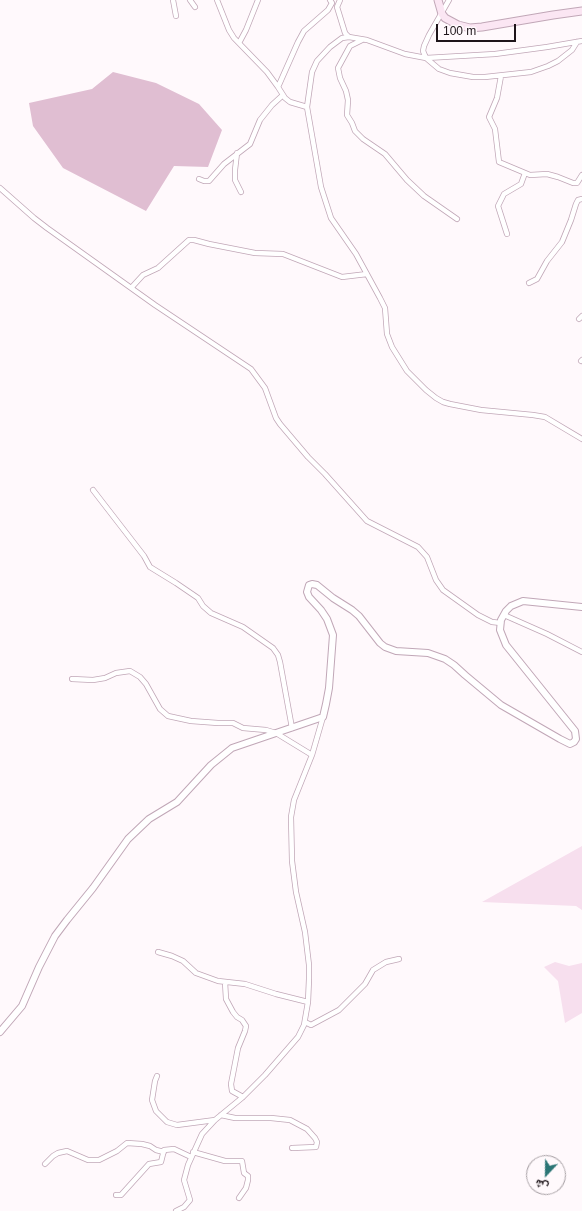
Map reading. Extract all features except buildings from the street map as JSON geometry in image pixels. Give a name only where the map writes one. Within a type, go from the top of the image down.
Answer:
[{"type":"main road","points":[[438,0],[442,14],[451,22],[470,28],[582,11]]},
{"type":"street","points":[[173,0],[176,16]]},
{"type":"street","points":[[190,0],[195,7]]},
{"type":"street","points":[[217,0],[228,30],[267,72],[283,95],[290,102],[307,107]]},
{"type":"street","points":[[239,43],[258,0]]},
{"type":"street","points":[[278,87],[304,31],[328,10],[332,3],[330,0]]},
{"type":"street","points":[[340,0],[337,7],[345,33],[349,37]]},
{"type":"street","points":[[449,0],[424,46],[423,51],[426,58],[439,69],[450,73],[473,77],[501,76],[531,72],[548,66],[566,56],[580,42]]},
{"type":"street","points":[[580,42],[495,54],[426,58],[405,54],[362,40],[349,37],[342,38],[330,46],[317,61],[312,72],[307,107],[321,187],[331,218],[356,254],[385,308],[387,334],[392,347],[407,371],[436,398],[450,404],[545,417],[582,439]]},
{"type":"street","points":[[362,40],[350,46],[338,68],[348,100],[347,115],[354,130],[363,139],[385,154],[407,180],[424,196],[457,220]]},
{"type":"street","points":[[501,76],[497,98],[489,117],[495,129],[498,160],[501,164],[530,175],[546,174],[558,177],[573,184],[577,183],[582,175]]},
{"type":"street","points":[[198,179],[209,181],[224,164],[252,142],[260,120],[272,105],[283,95]]},
{"type":"street","points":[[237,153],[235,180],[241,192]]},
{"type":"street","points":[[507,234],[498,206],[504,194],[521,184],[525,173]]},
{"type":"street","points":[[0,188],[38,222],[251,369],[265,388],[276,418],[280,424],[367,521],[418,547],[427,557],[436,580],[443,590],[478,615],[492,622],[501,624]]},
{"type":"street","points":[[529,283],[537,279],[547,261],[562,242],[576,204],[578,200],[582,199]]},
{"type":"street","points":[[132,287],[143,275],[158,268],[189,240],[255,253],[283,254],[342,277],[367,274]]},
{"type":"street","points":[[93,490],[144,556],[150,567],[198,598],[203,606],[211,613],[243,627],[273,648],[278,655],[280,662],[292,728]]},
{"type":"street","points":[[178,1210],[190,1200],[184,1180],[192,1155],[202,1134],[215,1120],[243,1097],[265,1075],[298,1037],[305,1022],[308,1002],[309,965],[305,932],[296,892],[292,861],[290,822],[294,800],[312,755],[326,704],[329,688],[332,635],[327,619],[306,592],[308,587],[312,584],[317,585],[333,598],[352,610],[359,616],[380,643],[385,647],[396,651],[428,653],[445,659],[454,665],[489,696],[513,712],[570,744],[576,739],[576,731],[506,645],[500,630],[504,615],[511,606],[523,601],[582,607]]},
{"type":"street","points":[[504,615],[547,634],[582,652]]},
{"type":"street","points":[[72,679],[93,680],[105,678],[116,673],[130,671],[140,677],[146,684],[160,709],[168,716],[191,721],[233,723],[243,728],[266,730],[276,733],[312,755]]},
{"type":"street","points":[[0,1032],[22,1006],[39,967],[55,936],[93,888],[128,839],[149,819],[177,802],[202,774],[221,756],[237,746],[323,717]]},
{"type":"street","points":[[158,952],[183,961],[196,973],[218,981],[245,984],[308,1002]]},
{"type":"street","points":[[305,1022],[311,1025],[339,1010],[365,984],[373,970],[386,962],[399,959]]},
{"type":"street","points":[[225,982],[226,999],[233,1012],[246,1026],[238,1048],[231,1084],[232,1091],[243,1097]]},
{"type":"street","points":[[157,1076],[152,1100],[156,1111],[167,1122],[177,1125],[215,1120]]},
{"type":"street","points":[[222,1115],[235,1118],[271,1118],[290,1120],[307,1129],[317,1142],[316,1147],[292,1148]]},
{"type":"street","points":[[45,1164],[52,1156],[67,1151],[88,1160],[99,1160],[117,1151],[127,1142],[150,1146],[156,1150],[164,1152]]},
{"type":"street","points":[[116,1195],[121,1195],[149,1164],[161,1162],[164,1150],[174,1149],[192,1155],[242,1161],[244,1173],[248,1176],[248,1180],[246,1188],[239,1198]]},
{"type":"street","points":[[178,1210],[186,1211]]},
{"type":"shaded area","points":[[113,72],[156,83],[199,104],[222,130],[208,167],[174,166],[146,211],[63,168],[33,126],[29,103],[92,89]]},
{"type":"shaded area","points":[[582,846],[582,910],[576,906],[482,902]]},
{"type":"shaded area","points":[[555,962],[569,966],[582,963],[582,1013],[565,1023],[558,981],[544,967]]}]
